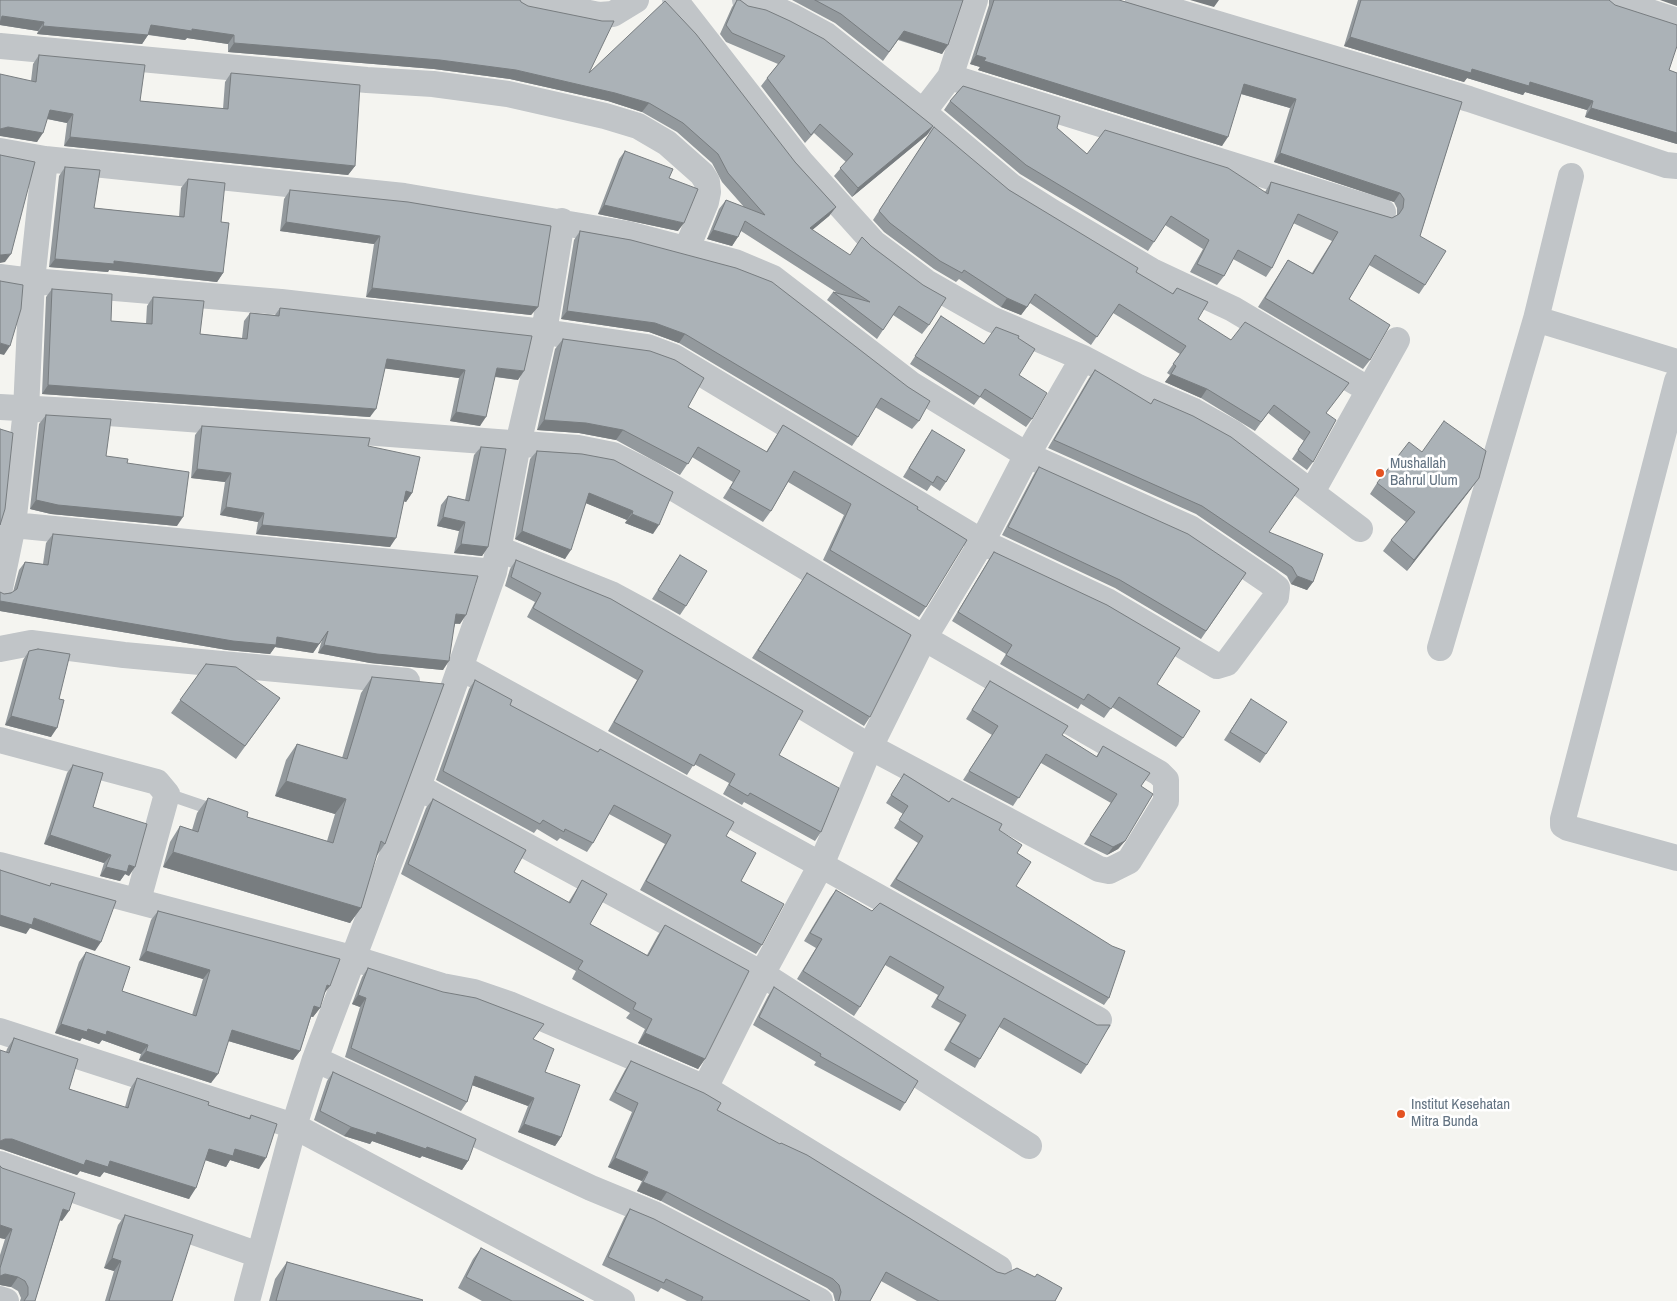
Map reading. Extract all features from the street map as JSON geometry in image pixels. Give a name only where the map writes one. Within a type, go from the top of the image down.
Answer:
[{"type":"street","points":[[525,0],[599,15],[613,14],[636,0]]},
{"type":"street","points":[[675,0],[801,162],[874,244],[926,282],[991,319],[1083,358],[1138,386],[1194,411],[1233,433],[1360,529]]},
{"type":"street","points":[[745,0],[765,4],[826,35],[923,112],[1011,186],[1052,212],[1152,271],[1233,309],[1369,390]]},
{"type":"street","points":[[923,112],[950,77],[976,0]]},
{"type":"street","points":[[1138,0],[1469,99],[1666,165],[1677,166]]},
{"type":"street","points":[[1614,0],[1677,20]]},
{"type":"street","points":[[0,46],[367,80],[433,84],[508,94],[613,118],[638,126],[667,143],[702,174],[707,182],[706,202],[687,248]]},
{"type":"street","points":[[950,77],[1383,212]]},
{"type":"street","points":[[0,151],[45,159],[404,196],[562,221],[687,248],[735,262],[773,278],[911,384],[1027,454],[1190,528],[1277,588],[1276,598],[1226,663],[1217,666],[1107,602],[982,542],[674,357],[647,347],[625,342],[544,332],[281,302],[32,282],[0,277]]},
{"type":"street","points":[[0,588],[4,549],[13,524],[26,410],[32,282],[45,159]]},
{"type":"street","points":[[1440,648],[1536,319],[1571,176]]},
{"type":"street","points":[[247,1301],[294,1126],[315,1059],[418,786],[497,560],[518,444],[544,332],[562,221]]},
{"type":"street","points":[[1536,319],[1677,362]]},
{"type":"street","points":[[1312,492],[1398,340]]},
{"type":"street","points":[[705,1088],[762,974],[821,864],[870,747],[924,638],[982,542],[1027,454],[1083,358]]},
{"type":"street","points":[[1677,381],[1563,819],[1563,825],[1568,828],[1677,858]]},
{"type":"street","points":[[0,407],[26,410],[108,413],[578,448],[613,455],[647,472],[924,638],[1160,773],[1166,780],[1166,801],[1129,861],[1109,871],[1099,869],[870,747],[644,612],[587,584],[497,560],[13,524]]},
{"type":"street","points":[[0,649],[31,643],[124,655],[456,676],[821,864],[1099,1020]]},
{"type":"street","points":[[0,740],[157,782],[167,794],[138,900]]},
{"type":"street","points":[[418,786],[762,974],[1029,1146]]},
{"type":"street","points":[[0,865],[352,958],[442,986],[474,992],[509,1004],[705,1088],[999,1268]]},
{"type":"street","points":[[0,1031],[294,1126],[622,1301]]},
{"type":"street","points":[[315,1059],[591,1188],[654,1214],[820,1301]]},
{"type":"street","points":[[0,1164],[259,1255]]},
{"type":"street","points":[[0,1299],[6,1301]]},
{"type":"lane","points":[[167,794],[229,815]]},
{"type":"building","points":[[0,0],[520,0],[528,6],[602,21],[614,21],[589,73],[665,1],[696,34],[795,162],[836,207],[810,228],[850,255],[862,237],[871,246],[923,285],[946,298],[929,325],[899,306],[883,330],[833,292],[870,302],[745,221],[738,237],[713,230],[726,200],[765,215],[728,173],[718,154],[683,123],[649,103],[615,93],[516,70],[440,60],[234,43],[234,35],[192,29],[192,31],[151,25],[148,35],[43,26],[44,22],[2,16],[0,24]]},
{"type":"building","points":[[737,0],[748,6],[766,10],[824,39],[933,126],[858,188],[840,168],[853,154],[820,124],[811,135],[767,78],[785,56],[732,33],[726,25]]},
{"type":"building","points":[[815,0],[963,0],[948,45],[904,31],[889,52],[841,14]]},
{"type":"building","points":[[994,0],[1119,0],[1462,102],[1420,236],[1446,251],[1425,285],[1375,255],[1349,299],[1390,325],[1370,360],[1265,298],[1288,260],[1313,274],[1338,232],[1298,214],[1272,268],[1238,250],[1224,276],[1197,264],[1209,240],[1171,216],[1154,242],[1026,165],[950,101],[963,86],[1060,116],[1057,128],[1087,154],[1105,130],[1228,168],[1268,194],[1271,182],[1392,218],[1399,214],[1403,208],[1404,199],[1400,193],[1280,153],[1296,99],[1244,84],[1228,137],[984,61],[986,58],[976,55]]},
{"type":"building","points":[[1361,0],[1609,0],[1615,5],[1677,25],[1677,46],[1669,70],[1677,73],[1677,133],[1591,108],[1593,101],[1530,82],[1529,86],[1472,69],[1471,73],[1350,37]]},
{"type":"building","points":[[39,55],[145,65],[140,101],[228,109],[231,73],[360,85],[355,166],[70,137],[73,114],[50,110],[43,133],[8,127],[0,129],[0,74],[36,82]]},
{"type":"building","points":[[934,127],[1009,190],[1138,268],[1136,272],[1173,294],[1177,288],[1208,302],[1198,319],[1231,340],[1245,322],[1349,383],[1326,413],[1336,420],[1313,462],[1298,450],[1310,432],[1274,405],[1261,422],[1207,389],[1171,374],[1176,366],[1173,364],[1186,346],[1119,304],[1097,337],[1035,294],[1027,307],[1007,298],[964,270],[962,273],[940,261],[890,223],[879,211]]},
{"type":"building","points":[[625,151],[673,169],[669,178],[698,189],[684,223],[604,205]]},
{"type":"building","points":[[0,155],[35,162],[11,254],[0,255]]},
{"type":"building","points":[[65,167],[100,170],[94,208],[132,212],[184,217],[188,179],[225,183],[221,222],[229,223],[223,273],[114,261],[114,264],[55,259]]},
{"type":"building","points":[[290,190],[408,202],[551,226],[538,307],[372,288],[380,236],[286,222]]},
{"type":"building","points":[[580,231],[631,240],[736,268],[772,282],[908,387],[930,401],[919,421],[881,398],[858,437],[685,334],[655,323],[567,311]]},
{"type":"building","points":[[0,281],[23,285],[21,309],[10,346],[0,343]]},
{"type":"building","points":[[52,289],[112,294],[111,321],[152,324],[153,297],[204,301],[200,334],[247,339],[250,313],[279,316],[280,308],[532,336],[524,371],[497,368],[486,417],[456,412],[465,370],[387,359],[376,409],[48,385]]},
{"type":"building","points":[[941,316],[984,344],[996,327],[1019,336],[1018,338],[1035,349],[1019,375],[1047,393],[1032,419],[985,389],[980,397],[915,356]]},
{"type":"building","points":[[563,339],[650,351],[675,360],[704,378],[688,407],[767,452],[783,425],[918,507],[917,509],[967,540],[926,607],[830,550],[851,504],[794,471],[771,511],[730,488],[740,471],[698,447],[688,464],[623,430],[586,423],[544,420]]},
{"type":"building","points":[[1095,370],[1151,404],[1154,399],[1193,416],[1231,437],[1299,489],[1269,532],[1323,554],[1313,582],[1297,576],[1292,567],[1202,506],[1054,440]]},
{"type":"building","points":[[46,415],[111,419],[106,456],[128,459],[127,463],[189,472],[183,517],[58,505],[36,500]]},
{"type":"building","points":[[1444,421],[1486,451],[1479,478],[1414,560],[1391,540],[1415,512],[1377,483],[1409,442],[1422,452]]},
{"type":"building","points":[[202,426],[370,438],[368,446],[420,457],[412,493],[406,491],[396,538],[262,525],[264,513],[226,507],[231,473],[197,469]]},
{"type":"building","points":[[0,429],[13,433],[5,509],[0,525]]},
{"type":"building","points":[[932,430],[965,450],[946,482],[937,476],[933,483],[909,468]]},
{"type":"building","points":[[481,447],[506,449],[488,547],[461,544],[465,522],[443,517],[448,496],[469,501]]},
{"type":"building","points":[[537,451],[582,454],[614,460],[673,492],[659,525],[632,514],[633,511],[589,493],[571,550],[522,531]]},
{"type":"building","points":[[1039,467],[1188,534],[1246,573],[1206,631],[1120,580],[1008,527]]},
{"type":"building","points":[[53,534],[478,576],[466,615],[456,614],[449,661],[377,654],[324,645],[328,631],[319,644],[277,637],[276,645],[233,641],[0,601],[0,592],[4,594],[11,593],[17,589],[25,562],[48,565]]},
{"type":"building","points":[[994,552],[1107,605],[1180,648],[1157,684],[1200,711],[1183,738],[1119,697],[1111,709],[1088,694],[1084,700],[1006,655],[1012,645],[958,612]]},
{"type":"building","points":[[680,555],[707,571],[686,606],[658,590]]},
{"type":"building","points":[[516,560],[611,599],[803,711],[779,755],[839,788],[821,832],[750,793],[748,796],[729,785],[735,774],[700,754],[694,766],[614,722],[643,671],[533,608],[541,593],[511,577]]},
{"type":"building","points":[[807,573],[911,635],[870,717],[758,650]]},
{"type":"building","points":[[38,649],[70,654],[59,699],[64,700],[57,728],[11,716],[29,651]]},
{"type":"building","points":[[206,664],[236,667],[280,698],[245,746],[180,700]]},
{"type":"building","points":[[372,677],[444,684],[385,844],[381,841],[361,908],[173,852],[180,826],[198,832],[208,798],[248,812],[247,817],[333,843],[346,799],[286,781],[297,744],[347,759]]},
{"type":"building","points":[[475,680],[512,700],[510,705],[598,752],[600,749],[734,822],[726,836],[756,853],[741,881],[784,904],[762,945],[646,881],[671,835],[614,805],[593,843],[565,829],[564,832],[543,820],[540,824],[443,771]]},
{"type":"building","points":[[990,681],[1068,726],[1062,735],[1097,757],[1103,746],[1150,773],[1141,786],[1153,794],[1125,841],[1113,847],[1090,835],[1117,794],[1046,754],[1019,798],[969,771],[998,726],[972,710]]},
{"type":"building","points":[[1251,699],[1287,722],[1266,754],[1230,732]]},
{"type":"building","points":[[73,765],[103,773],[93,807],[147,824],[135,867],[129,865],[127,872],[106,867],[111,855],[50,835]]},
{"type":"building","points":[[904,774],[949,802],[952,798],[1002,824],[999,830],[1022,845],[1017,853],[1031,862],[1016,886],[1112,946],[1125,951],[1109,998],[896,879],[923,836],[899,820],[908,806],[891,795]]},
{"type":"building","points":[[433,799],[526,850],[514,872],[570,903],[582,880],[607,894],[590,924],[648,956],[665,925],[749,971],[705,1059],[645,1033],[652,1019],[633,1009],[636,1003],[578,969],[583,961],[408,864]]},
{"type":"building","points":[[0,870],[50,886],[51,883],[116,901],[101,942],[34,918],[32,925],[0,915]]},
{"type":"building","points":[[836,890],[872,911],[880,903],[1097,1025],[1110,1025],[1087,1065],[1004,1018],[980,1059],[950,1042],[966,1015],[937,999],[944,987],[890,956],[860,1007],[803,971],[822,939],[810,933]]},
{"type":"building","points":[[158,911],[340,959],[330,986],[327,985],[320,1008],[314,1006],[300,1051],[232,1030],[218,1074],[146,1051],[148,1045],[107,1031],[106,1035],[88,1029],[87,1032],[61,1024],[86,952],[130,967],[122,991],[196,1016],[210,970],[146,951]]},
{"type":"building","points":[[368,968],[443,992],[476,998],[544,1024],[533,1039],[554,1049],[545,1072],[580,1085],[561,1137],[524,1124],[534,1098],[475,1076],[467,1102],[351,1048],[366,998],[358,995]]},
{"type":"building","points":[[774,987],[918,1081],[905,1103],[820,1056],[821,1054],[759,1017]]},
{"type":"building","points":[[14,1038],[78,1059],[69,1089],[128,1108],[137,1078],[209,1102],[208,1105],[250,1119],[251,1115],[277,1124],[266,1158],[235,1149],[233,1156],[209,1149],[196,1188],[110,1161],[108,1167],[86,1160],[84,1165],[12,1139],[0,1141],[0,1050],[9,1053]]},
{"type":"building","points":[[631,1061],[704,1093],[721,1103],[717,1110],[780,1144],[807,1155],[997,1272],[1005,1274],[1017,1268],[1035,1277],[1037,1274],[1062,1288],[1055,1301],[939,1301],[886,1272],[870,1301],[838,1301],[841,1292],[839,1285],[833,1279],[667,1192],[643,1182],[648,1172],[615,1158],[638,1103],[615,1092]]},
{"type":"building","points":[[333,1072],[476,1139],[468,1161],[377,1132],[376,1135],[351,1127],[320,1111]]},
{"type":"building","points":[[0,1166],[75,1193],[69,1211],[63,1209],[35,1301],[24,1301],[28,1295],[28,1287],[25,1281],[5,1274],[0,1276],[0,1268],[12,1229],[0,1225]]},
{"type":"building","points":[[630,1209],[654,1219],[810,1301],[701,1301],[703,1297],[666,1279],[664,1283],[608,1257]]},
{"type":"building","points":[[125,1215],[193,1235],[172,1301],[109,1301],[121,1261],[112,1258]]},
{"type":"building","points":[[481,1248],[584,1301],[512,1301],[466,1277]]},
{"type":"building","points":[[287,1262],[423,1300],[276,1301]]},
{"type":"place","name":"Mushallah Bahrul Ulum","points":[[1380,473]]},
{"type":"place","name":"Institut Kesehatan Mitra Bunda","points":[[1401,1114]]}]
